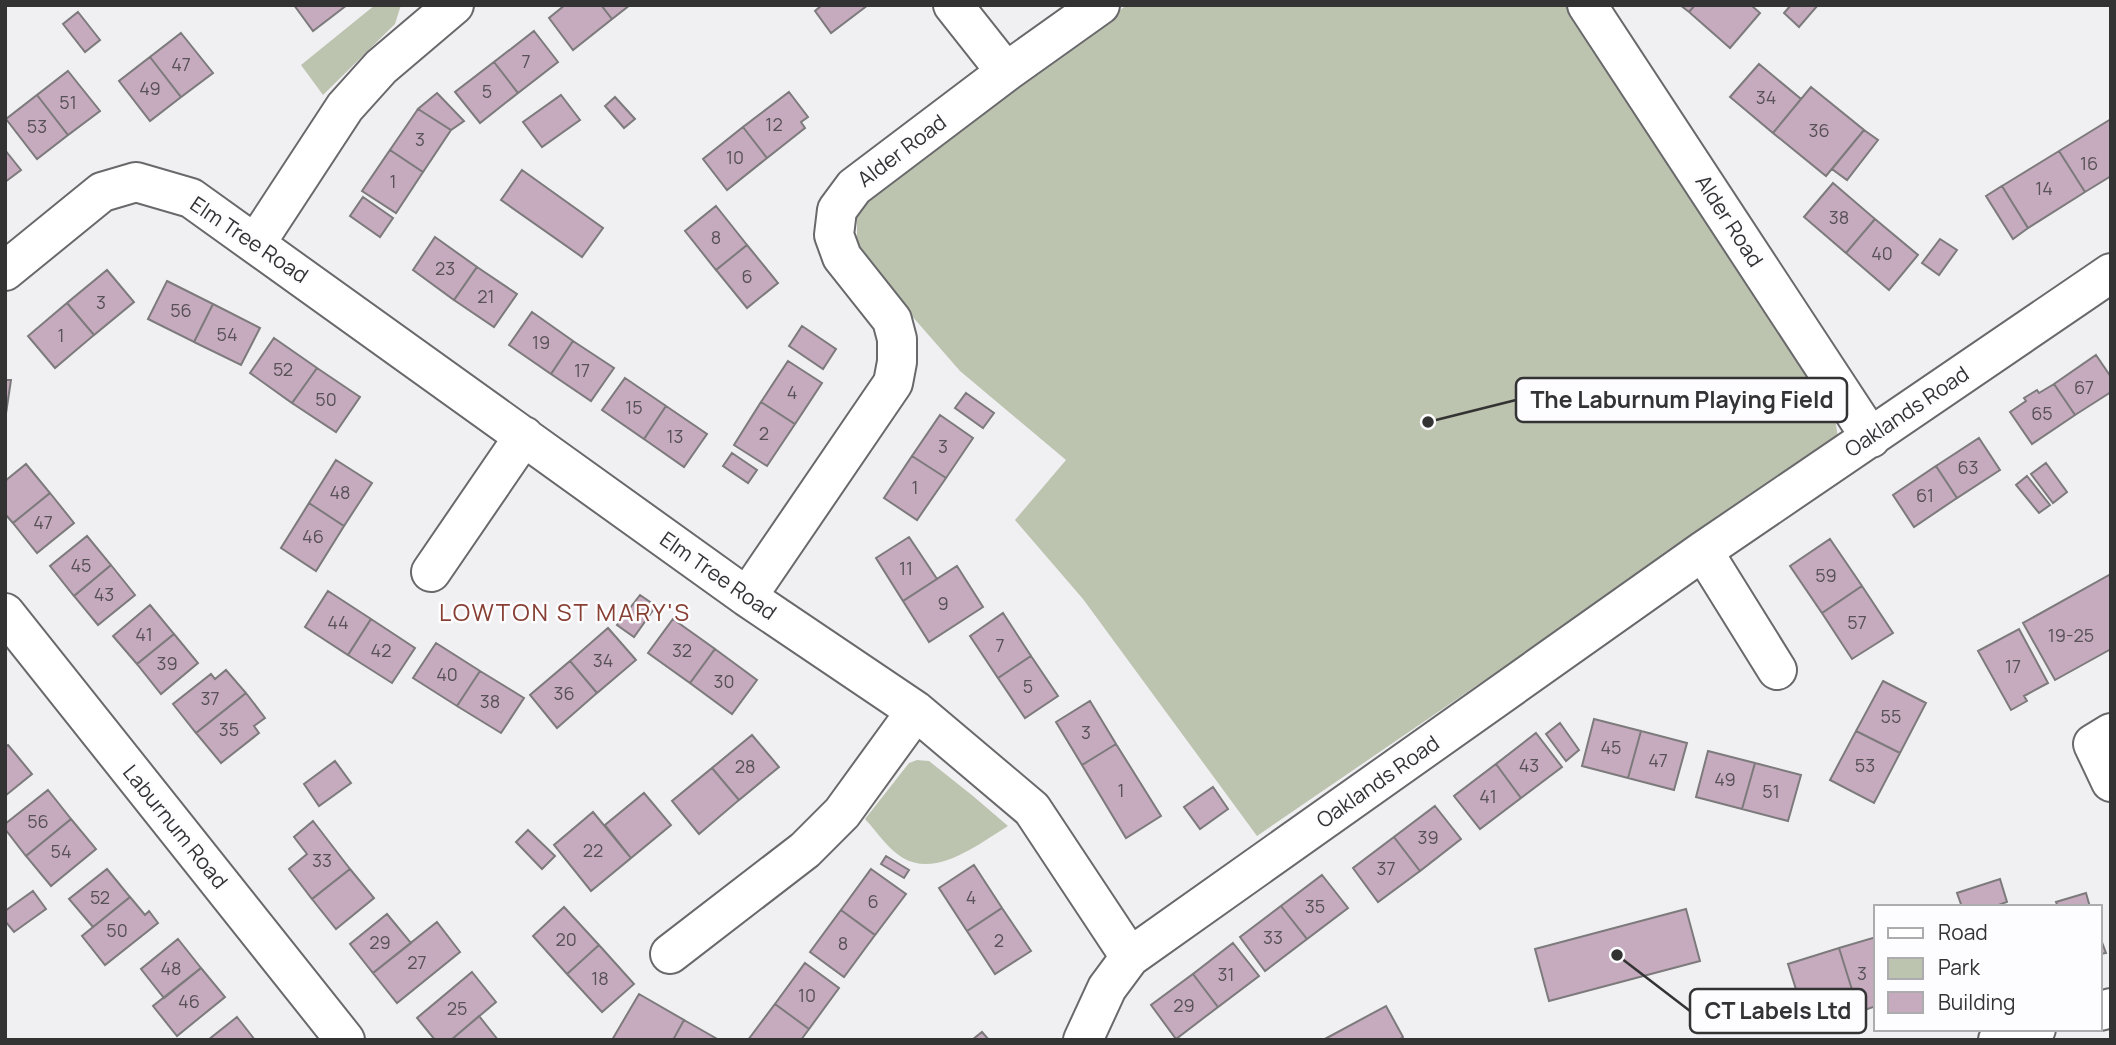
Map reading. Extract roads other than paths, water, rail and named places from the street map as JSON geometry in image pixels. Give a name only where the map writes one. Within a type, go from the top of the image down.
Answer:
[{"type":"street","points":[[953,5],[1006,72]]},
{"type":"street","name":"Alder Road","points":[[747,597],[893,383],[897,339],[892,320],[842,257],[834,235],[836,210],[854,187],[1100,5]]},
{"type":"street","name":"Alder Road","points":[[1587,5],[1871,438]]},
{"type":"street","points":[[256,243],[345,107],[381,67],[444,8]]},
{"type":"street","name":"Elm Tree Road","points":[[5,271],[102,192],[136,182],[191,198],[747,597],[916,711],[1032,809],[1130,957]]},
{"type":"street","name":"Oaklands Road","points":[[1083,1040],[1107,988],[1130,957],[1703,551],[2111,273]]},
{"type":"street","points":[[431,572],[524,436]]},
{"type":"street","points":[[1703,551],[1777,670]]},
{"type":"street","name":"Laburnum Road","points":[[5,613],[345,1040]]},
{"type":"street","points":[[670,954],[805,850],[842,813],[916,711]]},
{"type":"street","points":[[2111,733],[2093,744],[2111,782]]},
{"type":"street","points":[[1998,1040],[2029,1031]]},
{"type":"place","name":"The Laburnum Playing Field","points":[[1428,422]]},
{"type":"place","name":"CT Labels Ltd","points":[[1617,955]]},
{"type":"district","name":"LOWTON ST MARY'S","points":[[565,613]]}]
